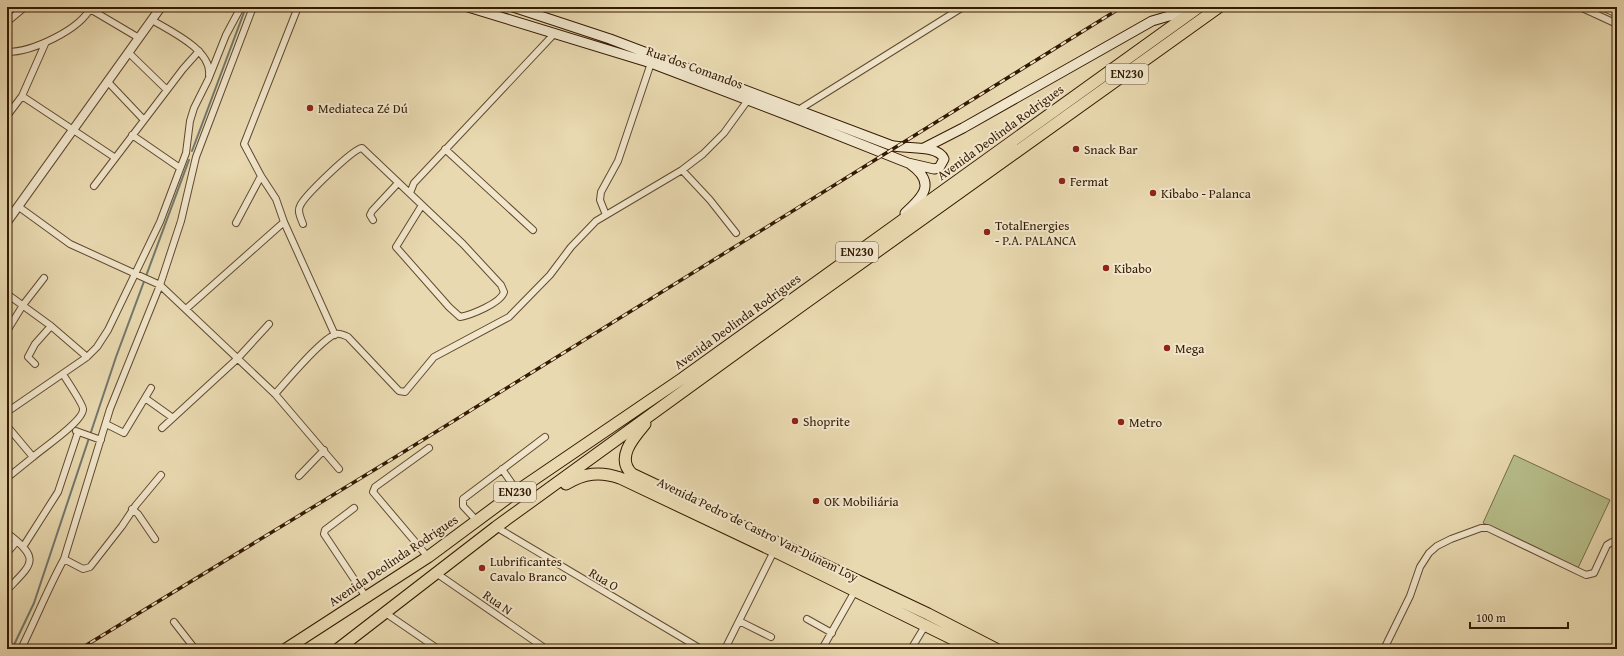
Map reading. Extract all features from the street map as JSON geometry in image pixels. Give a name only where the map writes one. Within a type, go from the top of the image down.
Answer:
[{"type":"highway","name":"Avenida Deolinda Rodrigues","points":[[338,649],[496,527],[794,310],[1219,7]]},
{"type":"highway","name":"Avenida Deolinda Rodrigues","points":[[286,649],[428,556],[516,491],[683,378],[1195,10]]},
{"type":"highway","name":"Avenida Pedro de Castro Van-Dúnem Loy","points":[[656,411],[632,440],[628,448],[625,461],[632,474],[914,608],[996,649]]},
{"type":"highway","name":"Avenida Pedro de Castro Van-Dúnem Loy","points":[[529,504],[578,478],[592,473],[610,475],[774,551],[973,649]]},
{"type":"main road","name":"Rua dos Comandos","points":[[468,7],[651,63],[908,163]]},
{"type":"main road","name":"Rua dos Comandos","points":[[512,7],[610,39],[800,109],[895,146],[924,148]]},
{"type":"main road","points":[[924,148],[963,128],[1152,21],[1195,10]]},
{"type":"main road","points":[[908,163],[934,169],[939,168],[944,160],[942,155],[924,148]]},
{"type":"main road","points":[[883,233],[921,199],[924,192],[925,185],[923,178],[917,170],[908,163]]},
{"type":"street","points":[[7,22],[25,7]]},
{"type":"street","points":[[7,222],[10,213],[19,207],[160,7]]},
{"type":"street","points":[[21,649],[37,617],[53,578],[64,558],[99,439],[160,285],[184,208],[191,155],[190,121],[194,108],[208,80],[226,35],[240,7]]},
{"type":"street","points":[[7,412],[87,357],[103,338],[138,276],[180,168],[191,155],[253,7]]},
{"type":"street","points":[[298,7],[245,140],[245,147],[276,199],[284,222],[335,335]]},
{"type":"street","points":[[800,109],[963,7]]},
{"type":"street","points":[[1580,7],[1617,24]]},
{"type":"street","points":[[1602,7],[1617,14]]},
{"type":"street","points":[[7,52],[45,44],[73,26],[91,8],[139,38]]},
{"type":"street","points":[[152,20],[199,51],[208,63],[210,71],[208,80]]},
{"type":"street","points":[[410,193],[414,183],[555,33]]},
{"type":"street","points":[[7,116],[22,96],[45,44]]},
{"type":"street","points":[[94,186],[114,157],[199,51]]},
{"type":"street","points":[[129,53],[167,90]]},
{"type":"street","points":[[606,215],[600,200],[601,192],[618,161],[651,63]]},
{"type":"street","points":[[108,82],[144,120]]},
{"type":"street","points":[[22,96],[114,157]]},
{"type":"street","points":[[275,394],[303,363],[335,335],[344,335],[348,337],[399,391],[405,392],[434,356],[509,317],[550,274],[589,228],[606,215],[682,170],[715,143],[735,120],[748,100]]},
{"type":"street","points":[[132,135],[180,168]]},
{"type":"street","points":[[303,224],[299,214],[299,208],[304,198],[359,148],[366,151],[463,244],[501,285],[504,292],[502,298],[470,315],[460,317],[448,307],[396,248],[422,205]]},
{"type":"street","points":[[445,149],[533,230]]},
{"type":"street","points":[[682,170],[736,233]]},
{"type":"street","points":[[236,223],[261,176]]},
{"type":"street","points":[[372,220],[370,215],[372,211],[400,184],[414,183]]},
{"type":"street","points":[[19,207],[70,244],[160,285],[275,394],[339,469]]},
{"type":"street","points":[[186,309],[284,222]]},
{"type":"street","points":[[7,331],[23,305],[44,278]]},
{"type":"street","points":[[7,294],[51,326],[87,357]]},
{"type":"street","points":[[162,428],[237,359],[269,324]]},
{"type":"street","points":[[36,364],[28,357],[35,344],[51,326]]},
{"type":"street","points":[[7,478],[80,419],[83,408],[63,374]]},
{"type":"street","points":[[106,424],[124,432],[151,388]]},
{"type":"street","points":[[145,398],[173,418]]},
{"type":"street","points":[[7,426],[33,457]]},
{"type":"street","points":[[69,429],[99,439]]},
{"type":"street","points":[[23,547],[58,492],[81,433]]},
{"type":"street","points":[[476,520],[463,506],[463,498],[546,437]]},
{"type":"street","points":[[428,556],[373,492],[375,487],[429,448]]},
{"type":"street","points":[[299,476],[324,450]]},
{"type":"street","points":[[502,469],[516,491]]},
{"type":"street","points":[[64,558],[83,569],[90,567],[122,526],[132,509],[161,475]]},
{"type":"street","points":[[354,508],[325,530],[324,534],[366,596]]},
{"type":"street","points":[[132,509],[138,514],[144,525],[155,539]]},
{"type":"street","name":"Rua O","points":[[496,527],[701,649]]},
{"type":"street","points":[[1384,649],[1398,623],[1423,561],[1437,546],[1451,539],[1481,528],[1488,528],[1589,575],[1594,573],[1607,545],[1612,542],[1617,544]]},
{"type":"street","points":[[7,533],[23,547],[30,557],[30,565],[7,590]]},
{"type":"street","points":[[7,553],[17,541]]},
{"type":"street","points":[[726,649],[774,551]]},
{"type":"street","name":"Rua N","points":[[436,574],[546,649]]},
{"type":"street","points":[[822,649],[855,591]]},
{"type":"street","points":[[384,612],[438,649]]},
{"type":"street","points":[[807,619],[832,633]]},
{"type":"street","points":[[740,620],[771,637]]},
{"type":"street","points":[[174,622],[195,649]]},
{"type":"street","points":[[911,649],[925,626]]},
{"type":"green space","points":[[1514,455],[1610,500],[1578,568],[1483,523]]},
{"type":"waterway","points":[[192,151],[246,7]]},
{"type":"waterway","points":[[12,649],[34,603],[116,357],[189,160]]},
{"type":"railway","points":[[80,649],[397,456],[1122,7]]},
{"type":"place","name":"Mediateca Zé Dú","points":[[310,108]]},
{"type":"place","name":"Snack Bar","points":[[1076,149]]},
{"type":"place","name":"Fermat","points":[[1062,181]]},
{"type":"place","name":"Kibabo - Palanca","points":[[1153,193]]},
{"type":"place","name":"TotalEnergies - P.A. PALANCA","points":[[987,232]]},
{"type":"place","name":"Kibabo","points":[[1106,268]]},
{"type":"place","name":"Mega","points":[[1167,348]]},
{"type":"place","name":"Shoprite","points":[[795,421]]},
{"type":"place","name":"Metro","points":[[1121,422]]},
{"type":"place","name":"OK Mobiliária","points":[[816,501]]},
{"type":"place","name":"Lubrificantes Cavalo Branco","points":[[482,568]]}]
